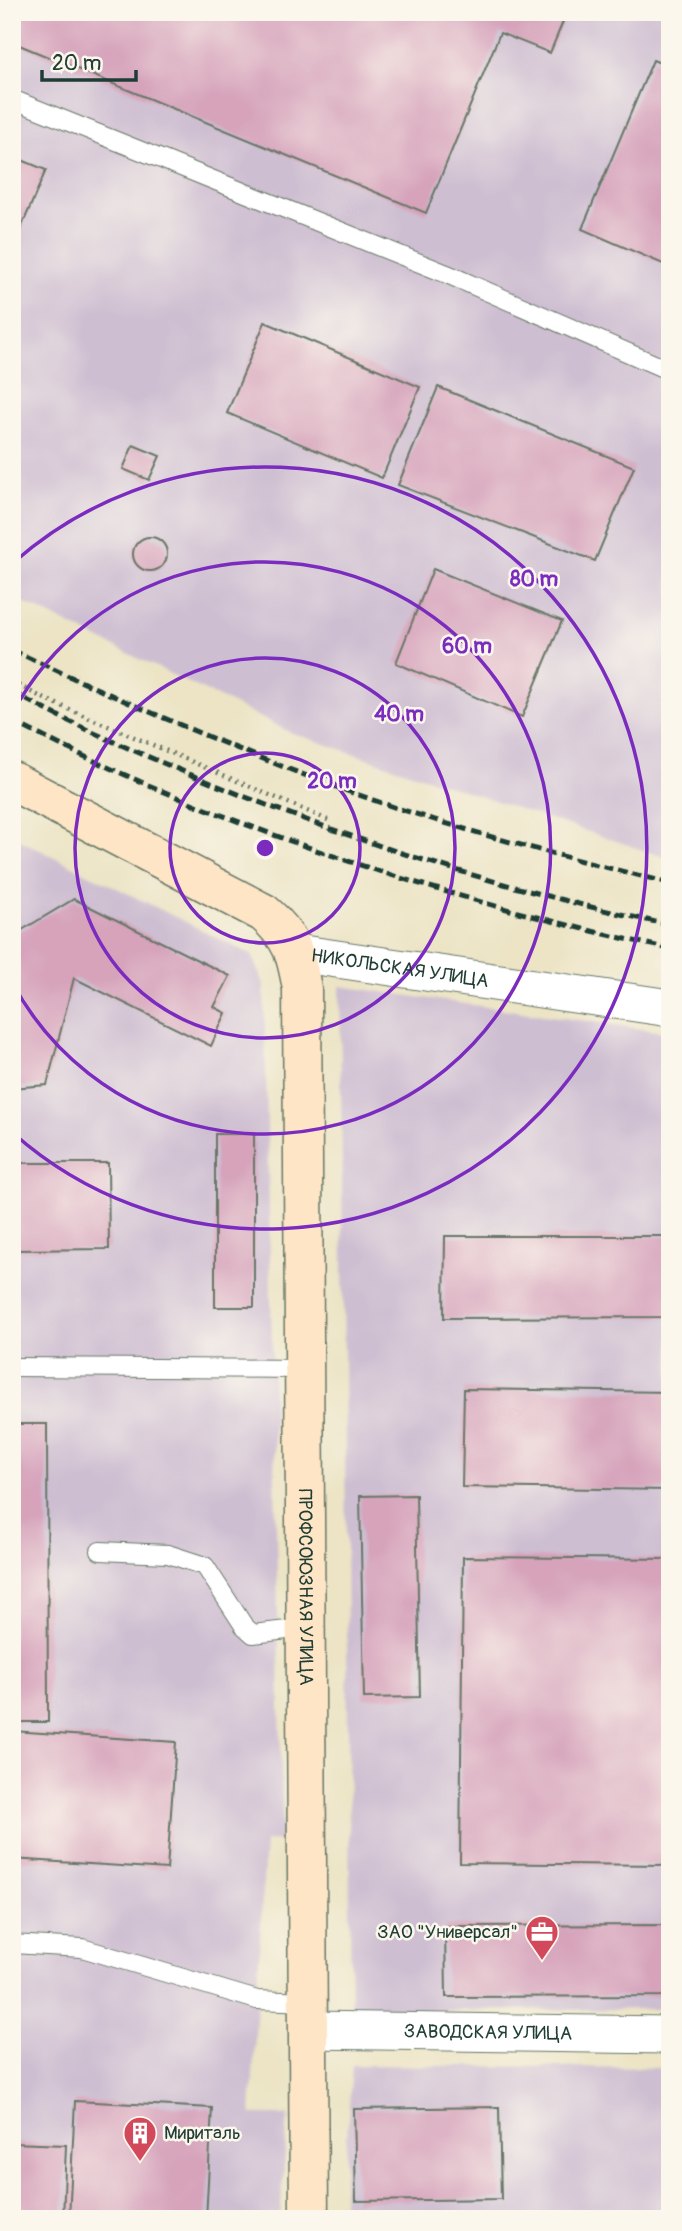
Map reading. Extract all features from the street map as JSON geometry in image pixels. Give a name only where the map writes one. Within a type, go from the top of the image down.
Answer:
[{"type":"street","name":"НИКОЛЬСКАЯ УЛИЦА","points":[[12,781],[264,913],[282,929],[296,953],[670,1008]]},
{"type":"street","name":"ПРОФСОЮЗНАЯ УЛИЦА","points":[[296,953],[302,989],[309,2219]]},
{"type":"street","name":"ЗАВОДСКАЯ УЛИЦА","points":[[308,2016],[670,2035]]},
{"type":"lane","points":[[12,99],[447,274],[670,371]]},
{"type":"lane","points":[[12,1367],[304,1369]]},
{"type":"lane","points":[[100,1551],[168,1554],[205,1566],[244,1626],[253,1634],[304,1628]]},
{"type":"lane","points":[[12,1944],[82,1948],[308,2016]]},
{"type":"path","points":[[12,682],[43,698],[328,820]]},
{"type":"shaded area","points":[[12,12],[670,12],[670,859],[292,733],[12,597]]},
{"type":"shaded area","points":[[12,836],[252,955],[264,984],[283,1840],[265,1842],[251,2115],[288,2115],[280,2219],[12,2219]]},
{"type":"shaded area","points":[[340,986],[670,1033],[670,2009],[351,2011]]},
{"type":"shaded area","points":[[352,2065],[670,2068],[670,2219],[341,2219]]},
{"type":"building","points":[[12,12],[567,12],[550,53],[500,33],[426,213],[12,42]]},
{"type":"building","points":[[653,60],[670,67],[670,267],[582,229]]},
{"type":"building","points":[[12,156],[46,170],[12,249]]},
{"type":"building","points":[[265,322],[420,387],[382,478],[227,413]]},
{"type":"building","points":[[438,387],[634,467],[595,561],[398,485]]},
{"type":"building","points":[[133,445],[160,456],[149,480],[123,469]]},
{"type":"building","points":[[150,537],[162,542],[167,554],[162,566],[150,571],[138,566],[133,554],[138,542]]},
{"type":"building","points":[[433,569],[562,621],[522,717],[396,663]]},
{"type":"building","points":[[74,899],[230,976],[214,1007],[226,1013],[211,1046],[74,978],[47,1085],[12,1088],[12,936]]},
{"type":"building","points":[[215,1134],[254,1134],[254,1307],[215,1307]]},
{"type":"building","points":[[12,1163],[108,1163],[109,1249],[12,1250]]},
{"type":"building","points":[[445,1236],[668,1236],[668,1317],[444,1318]]},
{"type":"building","points":[[464,1389],[670,1392],[670,1490],[462,1487]]},
{"type":"building","points":[[12,1424],[47,1424],[48,1722],[12,1722]]},
{"type":"building","points":[[416,1495],[420,1697],[364,1698],[360,1496]]},
{"type":"building","points":[[463,1557],[670,1559],[670,1865],[460,1863]]},
{"type":"building","points":[[12,1731],[176,1742],[167,1869],[12,1859]]},
{"type":"building","points":[[670,1925],[670,1996],[446,1997],[445,1926]]},
{"type":"building","points":[[12,2040],[17,2040],[14,2084],[12,2083]]},
{"type":"building","name":"Мириталь","points":[[75,2101],[212,2108],[206,2219],[69,2219]]},
{"type":"building","points":[[499,2107],[501,2199],[356,2201],[354,2109]]},
{"type":"building","points":[[12,2143],[66,2145],[63,2219],[12,2219]]},
{"type":"railway","points":[[12,650],[174,722],[339,788],[503,840],[670,883]]},
{"type":"railway","points":[[12,692],[72,723],[154,759],[235,793],[357,838],[543,895],[670,925]]},
{"type":"railway","points":[[12,721],[170,794],[334,856],[501,907],[670,949]]},
{"type":"place","name":"ЗАО \"Универсал\"","points":[[542,1962]]},
{"type":"place","name":"Мириталь","points":[[140,2163]]}]
